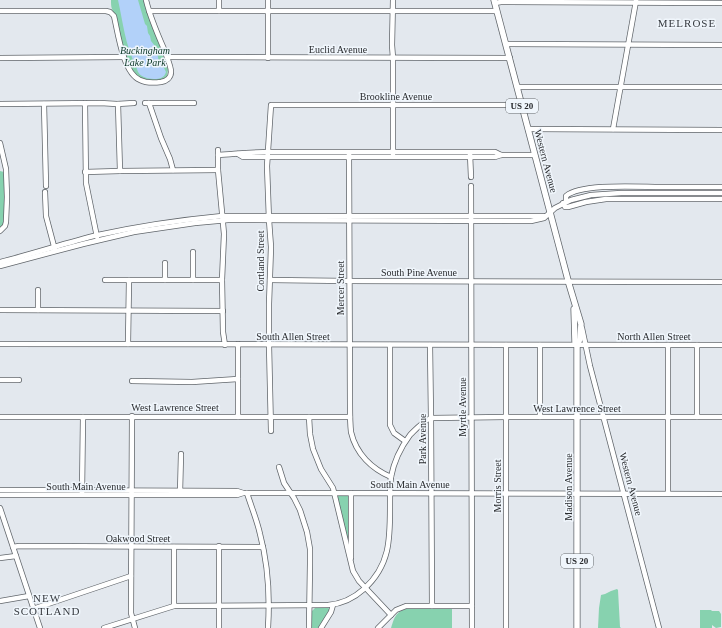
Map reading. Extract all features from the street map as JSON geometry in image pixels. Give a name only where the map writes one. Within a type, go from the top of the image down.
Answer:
[{"type":"main road","name":"Western Avenue","points":[[495,2],[535,154],[548,214],[581,324]]},
{"type":"main road","name":"Western Avenue","points":[[574,302],[575,320]]},
{"type":"main road","name":"Madison Avenue","points":[[575,320],[575,342],[577,345],[578,628]]},
{"type":"main road","name":"Madison Avenue","points":[[577,345],[580,340],[581,324]]},
{"type":"street","points":[[0,10],[106,11],[111,13],[115,20],[124,57],[134,76],[139,80],[162,82],[167,80],[171,74],[167,57],[146,0]]},
{"type":"street","points":[[219,11],[220,0]]},
{"type":"street","points":[[268,0],[268,58]]},
{"type":"street","points":[[393,0],[393,154]]},
{"type":"street","points":[[495,2],[636,1],[722,3]]},
{"type":"street","points":[[613,129],[636,1]]},
{"type":"street","points":[[149,11],[497,11]]},
{"type":"street","points":[[506,44],[722,45]]},
{"type":"street","points":[[0,58],[124,57]]},
{"type":"street","name":"Euclid Avenue","points":[[167,57],[510,58]]},
{"type":"street","points":[[517,87],[722,87]]},
{"type":"street","points":[[85,103],[87,191],[98,238]]},
{"type":"street","points":[[0,104],[134,103]]},
{"type":"street","points":[[173,170],[147,103],[194,103]]},
{"type":"street","points":[[44,104],[46,186]]},
{"type":"street","points":[[118,104],[120,171]]},
{"type":"street","name":"Brookline Avenue","points":[[271,105],[522,105]]},
{"type":"street","name":"Cortland Street","points":[[271,105],[268,154],[268,218],[271,247],[269,304],[271,431]]},
{"type":"street","points":[[528,129],[722,130]]},
{"type":"street","points":[[0,146],[6,169],[7,197],[5,226],[0,231]]},
{"type":"street","points":[[225,344],[222,310],[224,242],[218,152],[243,156],[268,154],[393,154],[471,155],[495,157],[501,155],[535,154]]},
{"type":"street","name":"Mercer Street","points":[[349,155],[350,417],[352,435],[366,461],[382,473],[391,477]]},
{"type":"street","points":[[471,155],[471,177]]},
{"type":"street","points":[[0,169],[6,169]]},
{"type":"street","points":[[86,172],[218,170]]},
{"type":"street","name":"Myrtle Avenue","points":[[471,186],[472,628]]},
{"type":"street","points":[[621,187],[621,199]]},
{"type":"street","points":[[668,187],[668,199]]},
{"type":"street","points":[[722,187],[598,188],[577,191],[566,196],[565,206],[567,207],[586,202],[621,199],[722,199]]},
{"type":"street","points":[[45,192],[46,216],[55,250]]},
{"type":"street","points":[[0,266],[98,238],[133,230],[222,218],[509,218],[534,220],[540,219],[565,203],[584,196],[621,193],[722,193]]},
{"type":"street","points":[[0,262],[55,250]]},
{"type":"street","points":[[193,252],[193,280]]},
{"type":"street","points":[[165,263],[165,280]]},
{"type":"street","points":[[105,280],[222,280]]},
{"type":"street","points":[[128,280],[128,344]]},
{"type":"street","name":"South Pine Avenue","points":[[270,280],[722,282]]},
{"type":"street","points":[[38,290],[38,310]]},
{"type":"street","points":[[0,310],[222,310]]},
{"type":"street","name":"Western Avenue","points":[[575,320],[580,337],[585,344]]},
{"type":"street","name":"Western Avenue","points":[[581,324],[659,628]]},
{"type":"street","name":"South Allen Street","points":[[0,344],[585,344]]},
{"type":"street","points":[[238,344],[238,416]]},
{"type":"street","name":"North Allen Street","points":[[585,344],[722,345]]},
{"type":"street","points":[[390,345],[390,423],[393,431],[406,441]]},
{"type":"street","name":"Park Avenue","points":[[430,345],[432,606]]},
{"type":"street","name":"Morris Street","points":[[506,345],[506,628]]},
{"type":"street","points":[[540,345],[540,417]]},
{"type":"street","points":[[668,345],[668,493]]},
{"type":"street","points":[[697,345],[697,417]]},
{"type":"street","points":[[132,381],[192,382],[238,379]]},
{"type":"street","points":[[0,380],[19,380]]},
{"type":"street","points":[[132,416],[131,613],[135,628]]},
{"type":"street","name":"West Lawrence Street","points":[[431,418],[506,416],[722,417]]},
{"type":"street","name":"West Lawrence Street","points":[[0,417],[350,417]]},
{"type":"street","points":[[82,493],[83,417]]},
{"type":"street","points":[[309,417],[310,434],[315,454],[334,493],[355,576],[391,615]]},
{"type":"street","points":[[104,628],[174,606],[333,605],[348,599],[365,588],[381,568],[389,542],[391,477],[396,460],[406,441],[416,429],[431,418]]},
{"type":"street","points":[[180,493],[181,454]]},
{"type":"street","points":[[279,467],[284,482],[301,513],[308,538],[310,564],[309,628]]},
{"type":"street","name":"South Main Avenue","points":[[0,490],[42,493]]},
{"type":"street","points":[[245,493],[258,524],[263,547],[267,571],[269,606],[268,628]]},
{"type":"street","points":[[351,493],[351,564]]},
{"type":"street","name":"South Main Avenue","points":[[0,494],[722,494]]},
{"type":"street","points":[[0,508],[1,515],[40,628]]},
{"type":"street","points":[[174,546],[174,606]]},
{"type":"street","points":[[219,546],[219,628]]},
{"type":"street","name":"Oakwood Street","points":[[13,547],[263,547]]},
{"type":"street","points":[[0,558],[16,556]]},
{"type":"street","points":[[33,608],[131,576]]},
{"type":"street","points":[[0,601],[29,596]]},
{"type":"street","points":[[321,628],[331,612],[333,605]]},
{"type":"street","points":[[378,628],[398,609],[404,607],[472,606]]},
{"type":"green space","name":"Buckingham Lake Park","points":[[111,0],[144,0],[168,70],[165,78],[159,80],[147,80],[138,77],[134,73],[124,51]]},
{"type":"green space","points":[[0,171],[4,172],[6,205],[4,224],[0,229]]},
{"type":"green space","points":[[337,496],[349,496],[349,546]]},
{"type":"green space","points":[[617,589],[621,628],[598,628],[601,595]]},
{"type":"green space","points":[[315,608],[330,609],[319,628],[311,628],[312,611]]},
{"type":"green space","points":[[414,608],[452,608],[452,628],[391,628],[398,613]]},
{"type":"green space","points":[[700,610],[719,611],[721,614],[721,627],[716,628],[712,625],[712,628],[700,628]]},
{"type":"water","name":"Buckingham Lake Park","points":[[118,0],[138,0],[148,33],[155,46],[159,63],[163,66],[166,72],[162,78],[152,79],[142,76],[139,73],[127,42]]},
{"type":"district","name":"MELROSE","points":[[687,23]]},
{"type":"district","name":"NEW SCOTLAND","points":[[47,604]]}]
